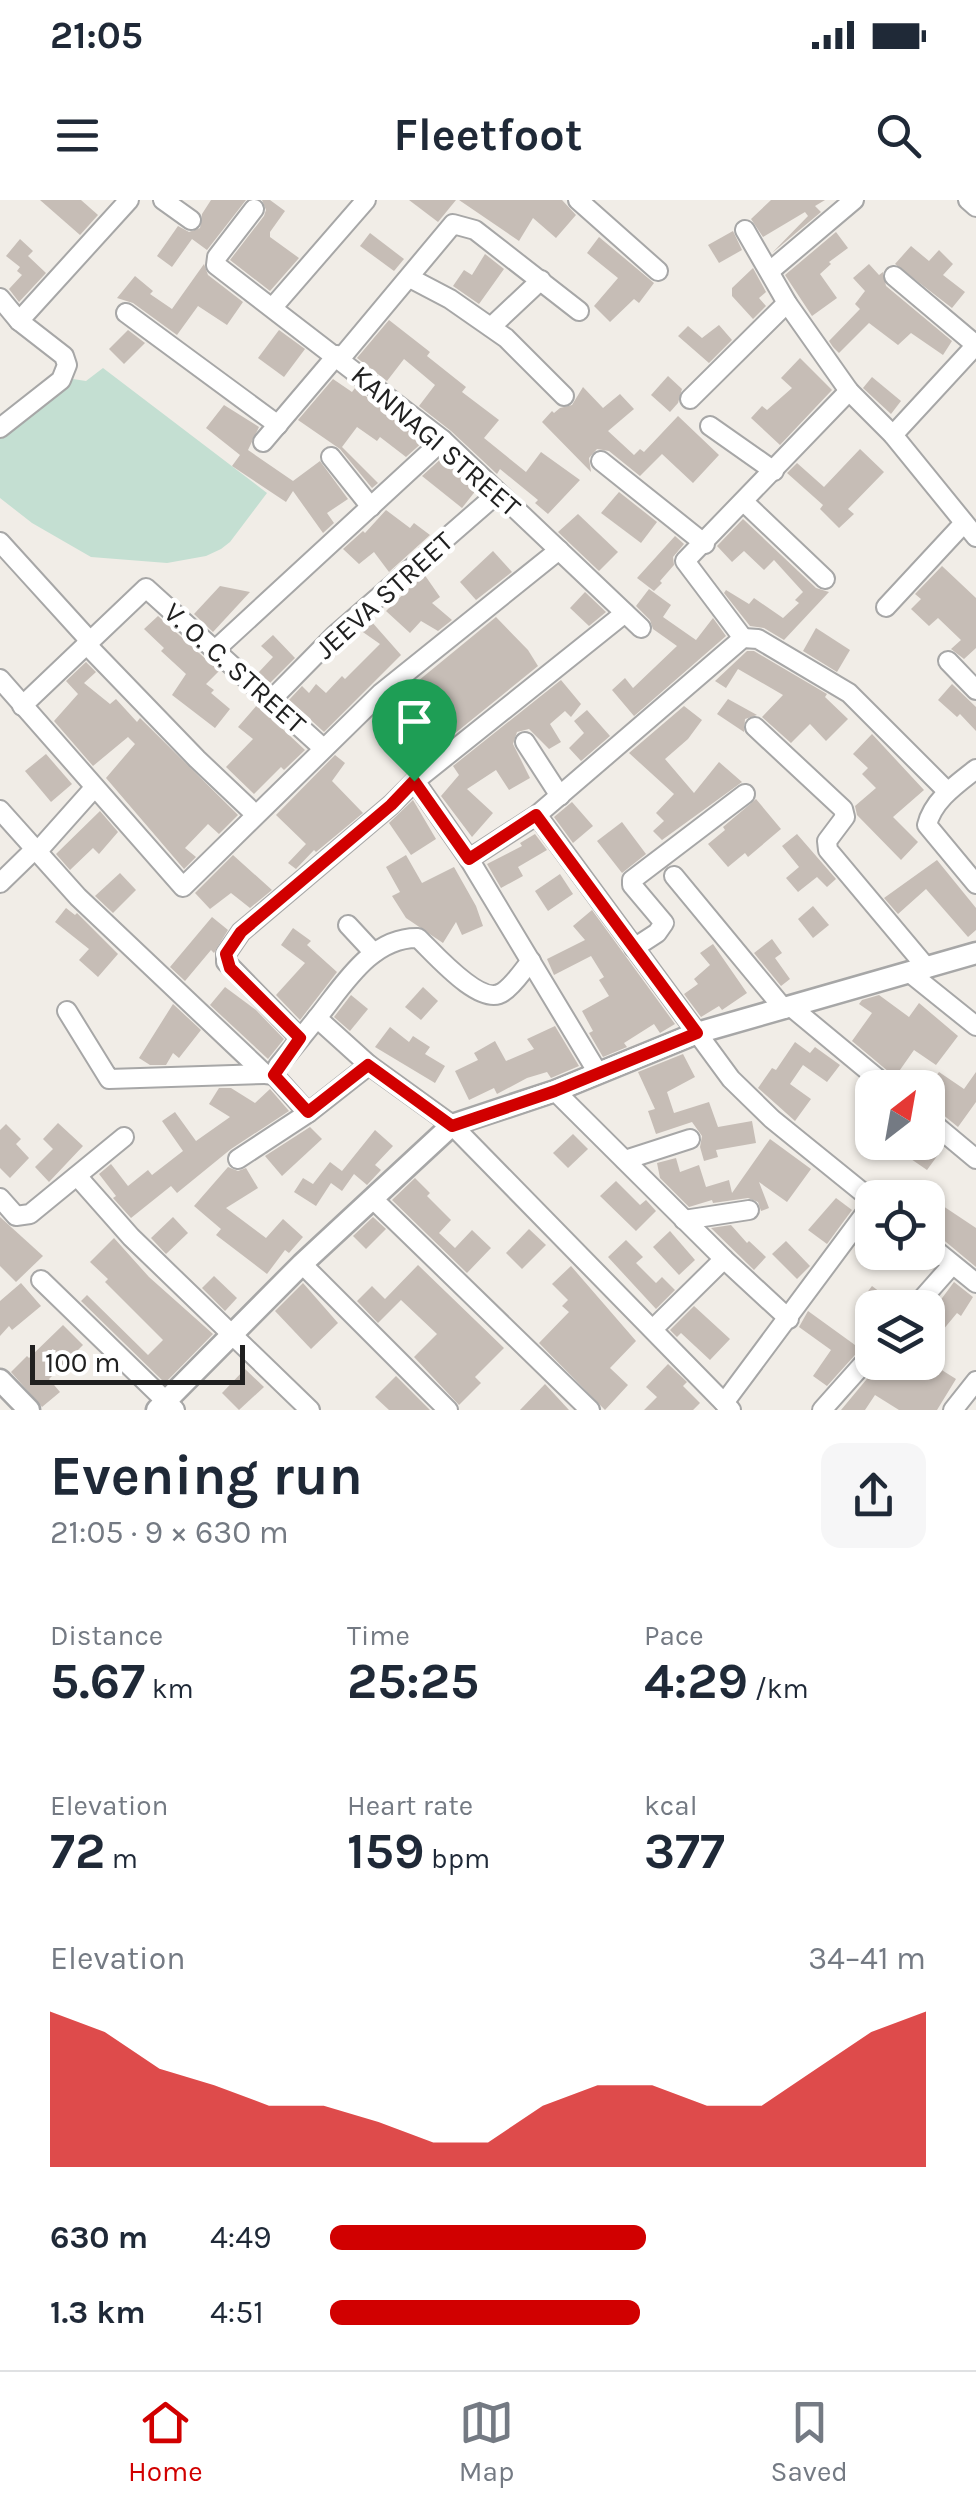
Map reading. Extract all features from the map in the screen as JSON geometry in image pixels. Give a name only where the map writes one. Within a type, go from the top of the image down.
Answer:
[{"type":"street","points":[[20,321],[129,200]]},
{"type":"street","points":[[163,200],[191,220]]},
{"type":"street","points":[[273,308],[366,200]]},
{"type":"street","points":[[578,200],[658,271]]},
{"type":"street","points":[[770,271],[854,200]]},
{"type":"street","points":[[968,200],[976,207]]},
{"type":"street","name":"KANNAGI STREET","points":[[254,209],[217,258],[220,268],[442,440],[641,628]]},
{"type":"street","points":[[264,442],[453,224],[475,230],[579,311]]},
{"type":"street","points":[[745,230],[787,303],[849,391],[892,435],[970,530],[886,607]]},
{"type":"street","points":[[892,435],[976,345],[894,276]]},
{"type":"street","points":[[410,278],[450,299],[506,338],[564,396]]},
{"type":"street","points":[[491,327],[541,280]]},
{"type":"street","points":[[0,298],[20,321],[64,356],[66,372],[62,380],[0,428]]},
{"type":"street","points":[[690,398],[787,303]]},
{"type":"street","points":[[126,313],[278,425]]},
{"type":"street","points":[[744,638],[685,560],[705,544],[849,391]]},
{"type":"street","points":[[710,426],[774,471]]},
{"type":"street","points":[[216,649],[442,440]]},
{"type":"street","points":[[331,457],[371,507]]},
{"type":"street","points":[[601,461],[705,544]]},
{"type":"street","name":"JEEVA STREET","points":[[272,700],[335,635],[498,493]]},
{"type":"street","points":[[744,502],[825,579]]},
{"type":"street","points":[[0,542],[196,759],[255,814]]},
{"type":"street","points":[[0,679],[183,887],[382,694],[559,550]]},
{"type":"street","name":"V. O. C. STREET","points":[[88,642],[146,588],[323,748]]},
{"type":"street","points":[[300,1038],[230,968],[226,954],[241,932],[414,781],[625,612]]},
{"type":"street","points":[[469,859],[560,796],[744,638],[758,639],[849,693],[947,791]]},
{"type":"street","points":[[22,706],[88,642]]},
{"type":"street","points":[[948,661],[976,690]]},
{"type":"street","points":[[755,727],[842,809],[845,817],[827,841],[828,850],[919,971],[976,1026]]},
{"type":"street","points":[[525,742],[560,796]]},
{"type":"street","points":[[976,769],[947,791],[927,825],[976,884]]},
{"type":"street","points":[[414,781],[469,859],[598,1074]]},
{"type":"street","points":[[0,883],[94,788]]},
{"type":"street","points":[[634,948],[664,923],[632,885],[636,876],[745,794]]},
{"type":"street","points":[[0,810],[78,896],[308,1112]]},
{"type":"street","points":[[536,815],[731,1078],[772,1119],[855,1188]]},
{"type":"street","points":[[674,876],[787,1008],[866,1070]]},
{"type":"street","points":[[348,925],[374,953]]},
{"type":"street","points":[[67,1011],[109,1078],[270,1074],[374,953],[403,938],[418,938],[472,988],[488,996],[502,994],[531,961]]},
{"type":"street","points":[[42,1280],[166,1407],[302,1264],[452,1126],[555,1091],[697,1033],[976,953]]},
{"type":"street","points":[[317,1018],[368,1065],[452,1126],[728,1406],[855,1226]]},
{"type":"street","points":[[238,1159],[368,1065]]},
{"type":"street","points":[[555,1091],[724,1260],[790,1319]]},
{"type":"street","points":[[945,1133],[976,1159]]},
{"type":"street","points":[[0,1198],[12,1212],[23,1217],[124,1137]]},
{"type":"street","points":[[625,1160],[690,1139]]},
{"type":"street","points":[[77,1176],[131,1237],[310,1410]]},
{"type":"street","points":[[373,1199],[590,1410]]},
{"type":"street","points":[[684,1220],[749,1210]]},
{"type":"street","points":[[945,1258],[976,1283]]},
{"type":"street","points":[[653,1329],[724,1260]]},
{"type":"street","points":[[302,1264],[448,1410]]},
{"type":"street","points":[[930,1290],[952,1264]]},
{"type":"street","points":[[822,1410],[855,1373]]},
{"type":"street","points":[[0,1380],[30,1410]]},
{"type":"street","points":[[953,1410],[976,1382]]},
{"type":"green space","points":[[103,368],[267,493],[221,549],[206,556],[167,563],[91,557],[32,523],[0,498],[0,437],[63,385],[73,379],[86,381]]},
{"type":"building","points":[[40,200],[81,200],[98,215],[80,235]]},
{"type":"building","points":[[211,200],[246,200],[207,250],[192,239],[172,267],[157,256],[178,226],[189,232],[200,228],[202,214]]},
{"type":"building","points":[[262,200],[270,200],[285,211],[270,237],[299,258],[270,291],[230,260],[264,216]]},
{"type":"building","points":[[409,200],[456,200],[438,222]]},
{"type":"building","points":[[459,200],[562,200],[576,215],[556,238],[533,218],[519,241]]},
{"type":"building","points":[[771,200],[825,200],[815,206],[821,212],[772,253],[808,216],[805,212],[763,237],[751,219]]},
{"type":"building","points":[[733,231],[742,250],[719,263],[708,245]]},
{"type":"building","points":[[836,232],[848,248],[820,274],[837,298],[812,316],[785,275]]},
{"type":"building","points":[[370,233],[404,259],[394,271],[360,246]]},
{"type":"building","points":[[599,237],[654,283],[639,303],[634,299],[610,322],[594,306],[618,278],[587,253]]},
{"type":"building","points":[[20,239],[33,251],[28,256],[46,273],[19,302],[9,289],[22,275],[17,271],[20,267],[6,256]]},
{"type":"building","points":[[911,246],[929,261],[939,250],[953,264],[943,275],[965,292],[952,308],[895,264]]},
{"type":"building","points":[[485,254],[504,269],[479,304],[453,286],[464,270],[472,275]]},
{"type":"building","points":[[204,264],[208,275],[243,302],[227,325],[198,306],[177,335],[133,303],[117,298],[135,276],[153,291],[150,294],[172,309]]},
{"type":"building","points":[[869,264],[879,275],[883,272],[886,286],[952,341],[943,355],[911,333],[898,345],[869,323],[839,353],[833,347],[829,341],[860,309],[855,304],[865,291],[853,278]]},
{"type":"building","points":[[753,268],[766,292],[759,298],[766,306],[753,319],[732,296],[732,288]]},
{"type":"building","points":[[389,320],[466,387],[462,392],[499,420],[484,438],[526,472],[541,452],[580,480],[548,514],[535,503],[538,500],[500,469],[497,474],[419,406],[435,385],[404,359],[387,381],[357,358]]},
{"type":"building","points":[[719,325],[732,340],[709,363],[678,336],[688,326],[702,338]]},
{"type":"building","points":[[128,330],[145,343],[124,364],[109,349]]},
{"type":"building","points":[[279,330],[305,349],[284,377],[258,358]]},
{"type":"building","points":[[800,358],[832,390],[780,445],[751,418],[762,406],[767,410],[792,388],[781,378]]},
{"type":"building","points":[[668,376],[682,389],[670,412],[651,395]]},
{"type":"building","points":[[872,377],[901,401],[891,414],[863,388]]},
{"type":"building","points":[[333,379],[352,392],[355,388],[424,441],[406,457],[380,437],[377,441],[357,427],[342,447],[378,483],[372,488],[340,449],[298,420]]},
{"type":"building","points":[[583,387],[603,408],[620,394],[634,409],[608,431],[634,455],[640,449],[644,452],[678,416],[719,455],[693,483],[662,454],[640,476],[609,451],[597,449],[589,458],[591,472],[542,422],[552,411],[572,405]]},
{"type":"building","points":[[224,405],[259,427],[248,450],[293,481],[320,461],[348,499],[327,513],[334,523],[323,533],[293,491],[286,502],[232,466],[240,455],[206,428]]},
{"type":"building","points":[[860,449],[884,472],[848,509],[854,514],[839,528],[820,509],[823,505],[787,473],[797,463],[824,487]]},
{"type":"building","points":[[443,457],[477,489],[462,508],[422,476]]},
{"type":"building","points":[[619,492],[657,522],[641,543],[601,513]]},
{"type":"building","points":[[386,510],[410,528],[414,523],[430,535],[389,572],[374,552],[359,564],[343,549]]},
{"type":"building","points":[[578,514],[618,552],[599,571],[558,532]]},
{"type":"building","points":[[743,519],[816,588],[829,592],[784,640],[764,628],[750,626],[724,593],[726,590],[749,604],[754,598],[783,618],[799,603],[795,600],[803,592],[774,560],[764,570],[744,551],[732,562],[717,546]]},
{"type":"building","points":[[675,536],[684,544],[654,591],[637,578]]},
{"type":"building","points":[[493,551],[512,572],[476,600],[460,582]]},
{"type":"building","points":[[942,566],[976,598],[976,648],[964,659],[951,649],[961,640],[938,618],[929,626],[911,609],[921,599],[915,594]]},
{"type":"building","points":[[424,574],[440,597],[432,603],[452,620],[438,631],[421,621],[410,633],[386,611]]},
{"type":"building","points":[[220,586],[250,592],[213,632],[194,614]]},
{"type":"building","points":[[649,589],[671,605],[663,617],[696,640],[713,618],[726,636],[634,716],[612,690],[625,678],[633,688],[677,646],[653,629],[636,606]]},
{"type":"building","points":[[585,592],[606,612],[589,626],[570,608]]},
{"type":"building","points":[[158,616],[219,671],[206,684],[230,709],[215,728],[172,695],[186,674],[144,629]]},
{"type":"building","points":[[496,617],[538,666],[417,764],[404,748],[412,742],[379,713]]},
{"type":"building","points":[[371,621],[401,655],[324,732],[289,700],[302,686],[309,693],[316,684],[326,693],[342,676],[345,679],[380,644],[360,630]]},
{"type":"building","points":[[816,628],[850,650],[837,672],[803,651]]},
{"type":"building","points":[[273,635],[295,658],[270,683],[258,673],[273,657],[261,646]]},
{"type":"building","points":[[747,651],[754,651],[827,694],[825,697],[848,719],[826,741],[810,724],[791,743],[762,717],[783,695],[738,669],[726,688],[715,681]]},
{"type":"building","points":[[86,662],[96,672],[84,683],[110,704],[116,699],[137,722],[140,718],[238,815],[219,834],[208,824],[185,848],[196,857],[184,869],[106,778],[135,744],[128,737],[93,766],[54,721],[78,694],[66,681]]},
{"type":"building","points":[[561,680],[581,704],[571,717],[565,711],[550,724],[561,742],[549,749],[529,729],[517,732],[513,744],[530,778],[509,790],[496,770],[467,789],[493,813],[472,837],[441,796],[459,775],[453,766]]},
{"type":"building","points":[[952,684],[976,707],[976,731],[960,714],[957,717],[938,700]]},
{"type":"building","points":[[728,699],[757,715],[745,719],[744,732],[717,714]]},
{"type":"building","points":[[257,705],[305,750],[254,794],[226,767],[253,739],[238,727]]},
{"type":"building","points":[[684,706],[702,720],[665,759],[694,793],[719,762],[742,782],[662,840],[653,831],[664,821],[656,813],[674,794],[629,753]]},
{"type":"building","points":[[587,710],[610,736],[581,761],[569,748],[584,733],[574,721]]},
{"type":"building","points":[[872,734],[924,790],[893,817],[918,842],[901,860],[857,815],[855,806],[876,788],[862,774],[868,768],[853,754]]},
{"type":"building","points":[[46,754],[72,784],[51,802],[25,771]]},
{"type":"building","points":[[335,755],[345,763],[332,781],[363,813],[314,850],[296,869],[288,863],[306,844],[276,815]]},
{"type":"building","points":[[756,799],[781,829],[748,857],[745,853],[728,867],[708,844]]},
{"type":"building","points":[[413,800],[436,839],[411,855],[389,823]]},
{"type":"building","points":[[572,802],[593,826],[573,843],[554,817]]},
{"type":"building","points":[[100,811],[118,832],[99,854],[93,848],[70,870],[56,854]]},
{"type":"building","points":[[622,822],[646,854],[622,873],[597,841]]},
{"type":"building","points":[[535,834],[547,850],[518,867],[523,876],[501,888],[487,864],[522,846],[520,843]]},
{"type":"building","points":[[797,834],[836,879],[827,887],[817,877],[798,892],[786,878],[799,867],[782,846]]},
{"type":"building","points":[[233,855],[272,890],[250,908],[231,893],[210,909],[195,893]]},
{"type":"building","points":[[406,855],[422,883],[454,867],[483,926],[462,935],[456,922],[443,943],[406,918],[392,896],[400,892],[386,867]]},
{"type":"building","points":[[937,860],[976,908],[976,930],[968,937],[926,889],[898,914],[884,898]]},
{"type":"building","points":[[120,873],[136,890],[113,913],[95,896]]},
{"type":"building","points":[[560,874],[573,894],[548,911],[535,891]]},
{"type":"building","points":[[813,906],[829,925],[813,938],[798,919]]},
{"type":"building","points":[[66,908],[77,913],[118,954],[98,977],[79,960],[89,949],[55,922]]},
{"type":"building","points":[[592,910],[675,1024],[660,1033],[654,1024],[624,1043],[627,1047],[603,1057],[582,1011],[609,996],[599,980],[604,977],[591,956],[554,975],[547,959],[585,940],[573,926]]},
{"type":"building","points":[[212,917],[228,930],[214,953],[211,950],[185,981],[170,967]]},
{"type":"building","points":[[293,928],[311,941],[307,945],[337,972],[300,1020],[276,995],[305,963],[281,945]]},
{"type":"building","points":[[772,939],[782,953],[775,958],[790,979],[781,986],[754,953]]},
{"type":"building","points":[[713,944],[747,993],[722,1010],[719,1006],[701,1017],[684,994],[698,984],[694,979],[710,965],[700,953]]},
{"type":"building","points":[[225,987],[256,1010],[284,1039],[268,1059],[210,1005]]},
{"type":"building","points":[[423,987],[438,1001],[421,1020],[405,1007]]},
{"type":"building","points":[[351,995],[368,1009],[350,1031],[334,1017]]},
{"type":"building","points":[[879,995],[909,1017],[919,1003],[958,1036],[936,1065],[914,1050],[900,1070],[887,1070],[852,1041],[872,1013],[859,1004]]},
{"type":"building","points":[[173,1004],[201,1030],[179,1058],[173,1053],[166,1065],[150,1065],[139,1058]]},
{"type":"building","points":[[555,1026],[579,1066],[551,1078],[547,1072],[527,1078],[497,1094],[494,1088],[469,1100],[455,1071],[478,1060],[474,1053],[495,1041],[506,1061],[534,1049],[527,1039]]},
{"type":"building","points":[[390,1027],[409,1042],[413,1036],[430,1047],[425,1054],[445,1066],[435,1083],[375,1047]]},
{"type":"building","points":[[795,1042],[810,1053],[815,1047],[840,1065],[827,1082],[803,1065],[790,1084],[811,1099],[795,1121],[758,1088]]},
{"type":"building","points":[[683,1054],[695,1077],[667,1092],[674,1113],[709,1102],[718,1127],[752,1121],[756,1143],[716,1150],[718,1157],[704,1161],[702,1136],[692,1122],[656,1134],[648,1111],[655,1109],[638,1072]]},
{"type":"building","points":[[976,1072],[976,1102],[958,1127],[945,1116],[945,1076],[964,1089]]},
{"type":"building","points":[[219,1088],[231,1088],[255,1103],[270,1089],[289,1111],[231,1149],[177,1193],[171,1186],[131,1218],[99,1174],[111,1164],[128,1186],[148,1170],[152,1175],[183,1151],[162,1121],[175,1112],[196,1141],[230,1117],[209,1104]]},
{"type":"building","points":[[58,1123],[83,1146],[49,1182],[35,1167],[53,1149],[43,1139]]},
{"type":"building","points":[[6,1124],[21,1139],[16,1144],[29,1158],[10,1178],[0,1168],[0,1130]]},
{"type":"building","points":[[310,1127],[322,1139],[282,1176],[265,1156]]},
{"type":"building","points":[[375,1130],[393,1146],[375,1165],[381,1170],[367,1185],[354,1174],[342,1191],[331,1183],[316,1206],[294,1192],[303,1178],[313,1184],[330,1162],[342,1171]]},
{"type":"building","points":[[573,1134],[588,1149],[568,1168],[553,1153]]},
{"type":"building","points":[[770,1139],[811,1169],[787,1202],[759,1182],[769,1208],[761,1211],[758,1202],[748,1198],[713,1203],[712,1200],[689,1207],[660,1178],[657,1163],[676,1158],[680,1172],[699,1165],[706,1187],[729,1180],[732,1193]]},
{"type":"building","points":[[912,1160],[934,1160],[927,1170]]},
{"type":"building","points":[[228,1167],[238,1171],[246,1168],[258,1188],[226,1208],[266,1238],[283,1219],[303,1237],[289,1253],[285,1250],[267,1274],[216,1235],[221,1229],[194,1206]]},
{"type":"building","points":[[415,1178],[451,1220],[439,1233],[455,1248],[472,1230],[491,1248],[467,1273],[392,1200]]},
{"type":"building","points":[[616,1181],[640,1205],[646,1200],[656,1211],[636,1231],[600,1196]]},
{"type":"building","points":[[836,1198],[852,1210],[827,1244],[808,1230]]},
{"type":"building","points":[[945,1207],[976,1228],[976,1267],[945,1241]]},
{"type":"building","points":[[0,1217],[43,1256],[16,1282],[0,1266]]},
{"type":"building","points":[[173,1217],[188,1233],[166,1254],[151,1238]]},
{"type":"building","points":[[373,1217],[386,1229],[366,1249],[353,1236]]},
{"type":"building","points":[[731,1225],[766,1257],[754,1270],[711,1228]]},
{"type":"building","points":[[529,1229],[546,1245],[522,1269],[506,1253]]},
{"type":"building","points":[[670,1231],[695,1260],[679,1275],[653,1247]]},
{"type":"building","points":[[114,1238],[149,1277],[213,1334],[165,1383],[81,1301],[87,1295],[148,1355],[163,1340],[90,1262]]},
{"type":"building","points":[[626,1240],[643,1257],[636,1263],[656,1283],[662,1277],[675,1290],[656,1309],[608,1257]]},
{"type":"building","points":[[786,1241],[810,1266],[797,1279],[772,1254]]},
{"type":"building","points":[[418,1265],[504,1348],[475,1377],[481,1383],[459,1405],[414,1357],[437,1334],[401,1300],[378,1323],[357,1301],[372,1286],[385,1299]]},
{"type":"building","points":[[571,1266],[636,1341],[610,1368],[628,1385],[605,1410],[539,1343],[569,1312],[562,1306],[568,1300],[552,1284]]},
{"type":"building","points":[[214,1276],[237,1298],[225,1311],[202,1288]]},
{"type":"building","points":[[954,1282],[973,1297],[961,1316],[957,1313],[945,1327],[945,1294]]},
{"type":"building","points":[[21,1283],[41,1306],[0,1336],[0,1301]]},
{"type":"building","points":[[303,1283],[338,1323],[311,1349],[275,1311]]},
{"type":"building","points":[[694,1306],[730,1339],[710,1360],[681,1333],[677,1337],[670,1330]]},
{"type":"building","points":[[808,1311],[855,1345],[855,1355],[827,1386],[813,1376],[831,1350],[799,1327]]},
{"type":"building","points":[[63,1325],[83,1345],[49,1379],[60,1392],[42,1407],[11,1372]]},
{"type":"building","points":[[668,1364],[687,1382],[683,1386],[700,1403],[693,1410],[644,1410],[657,1397],[646,1387]]},
{"type":"building","points":[[245,1369],[264,1387],[239,1410],[222,1393]]},
{"type":"building","points":[[945,1372],[956,1379],[937,1410],[899,1410],[875,1395],[865,1410],[841,1410],[866,1380],[945,1380]]},
{"type":"building","points":[[396,1376],[430,1410],[389,1410],[375,1397]]},
{"type":"building","points":[[545,1384],[569,1410],[520,1410]]},
{"type":"route","points":[[414,781],[469,859],[536,815],[697,1033],[555,1091],[452,1126],[368,1065],[308,1112],[274,1075],[300,1038],[230,968],[226,954],[241,932],[414,781]]}]
